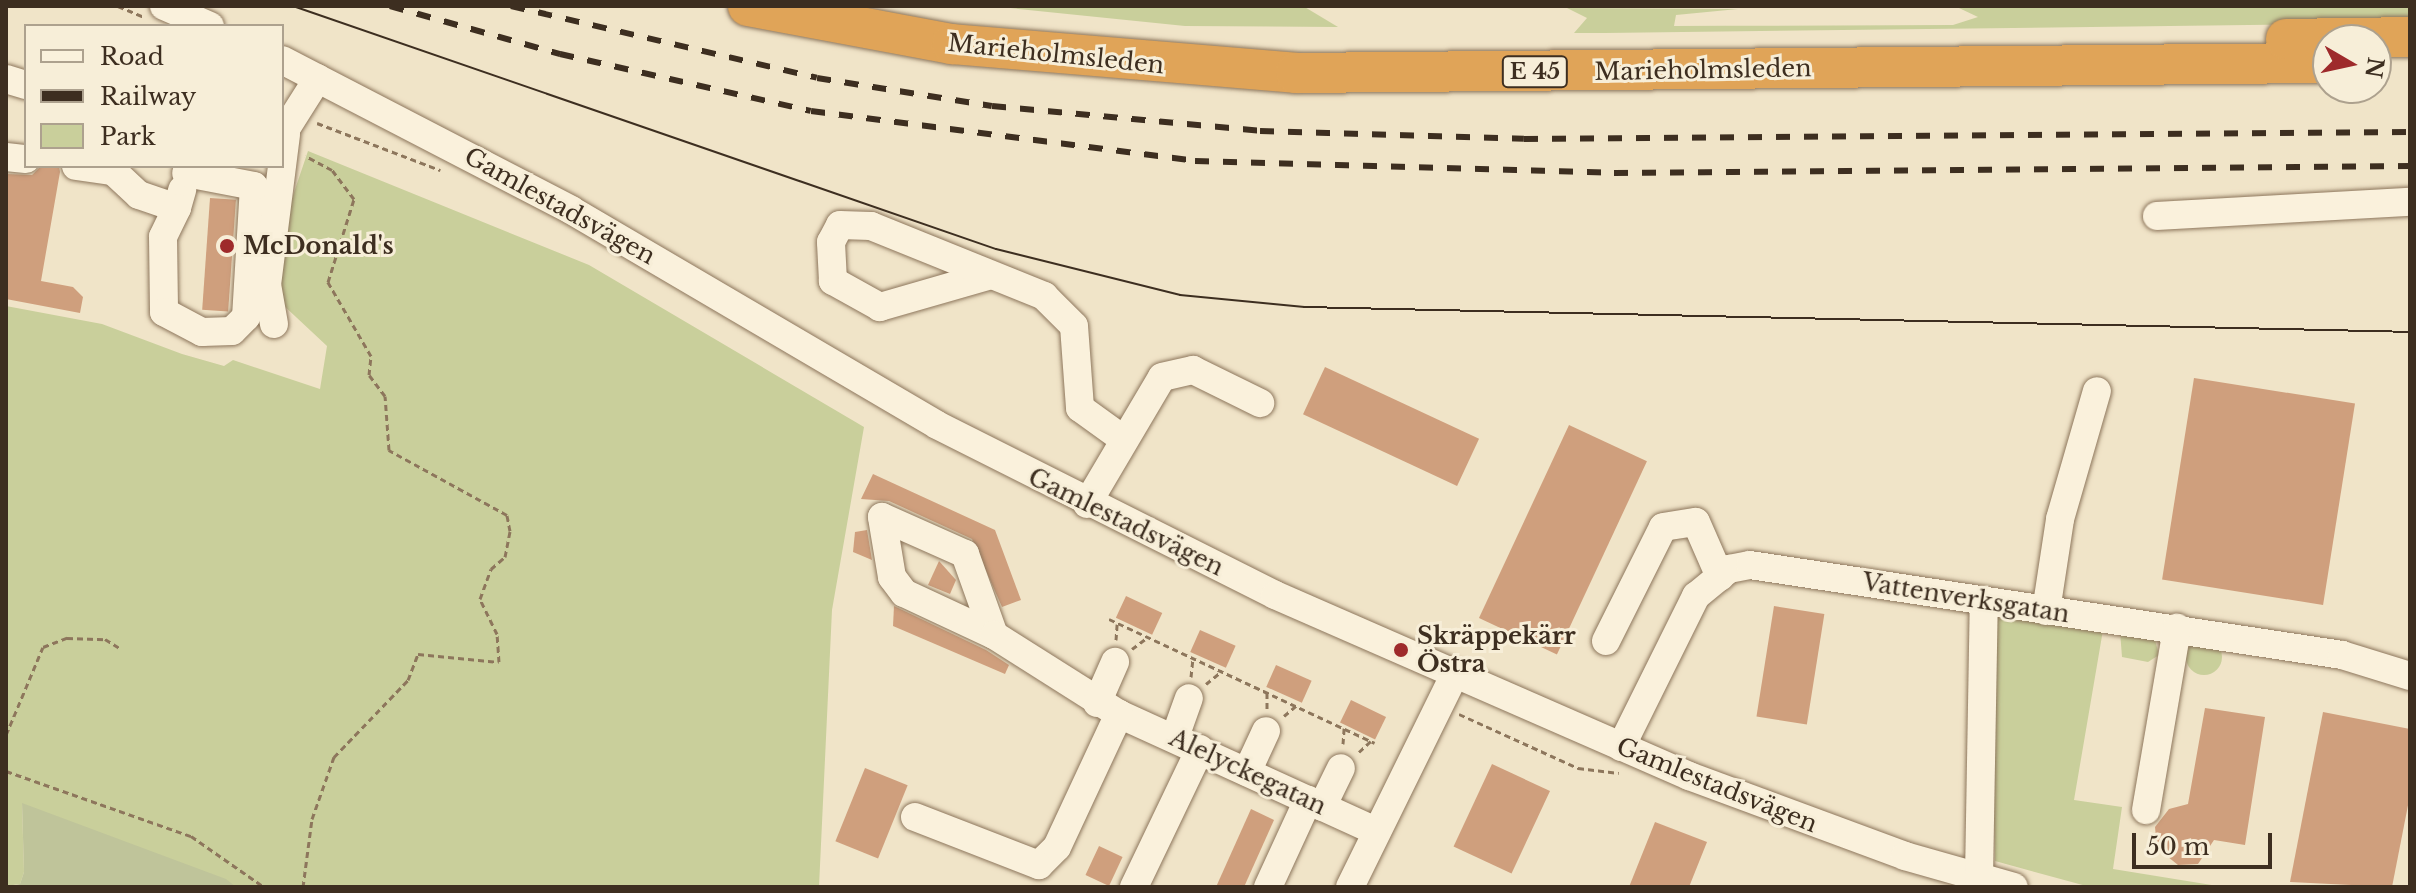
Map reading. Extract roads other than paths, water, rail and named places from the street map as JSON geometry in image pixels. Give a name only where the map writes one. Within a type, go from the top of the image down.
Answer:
[{"type":"highway","name":"Marieholmsleden","points":[[748,6],[952,44],[1296,73],[2312,63]]},
{"type":"highway","name":"Marieholmsleden","points":[[891,6],[1091,33],[1295,46],[2410,37]]},
{"type":"street","points":[[156,12],[202,24]]},
{"type":"street","name":"Gamlestadsvägen","points":[[284,61],[571,210],[937,425],[1087,504],[1621,747],[1806,822],[1969,879],[2014,887]]},
{"type":"street","points":[[284,138],[318,78]]},
{"type":"street","points":[[91,168],[113,171],[139,195],[177,208]]},
{"type":"street","points":[[274,324],[267,285],[281,168]]},
{"type":"street","points":[[186,170],[254,186],[246,317],[183,311],[160,303],[163,237],[177,208],[186,170]]},
{"type":"street","points":[[2157,216],[2410,202]]},
{"type":"street","points":[[177,208],[183,311]]},
{"type":"street","points":[[991,275],[880,307],[833,281],[831,242],[840,225],[854,222],[991,275],[1064,311],[1079,345],[1080,408],[1123,439]]},
{"type":"street","points":[[1087,504],[1162,377],[1179,370],[1260,403]]},
{"type":"street","points":[[2046,611],[2060,519],[2097,391]]},
{"type":"street","name":"Alelyckegatan","points":[[994,635],[965,554],[882,517],[892,577],[904,593],[994,635],[1108,708],[1315,803],[1371,842]]},
{"type":"street","points":[[1606,641],[1663,527],[1696,522],[1720,577]]},
{"type":"street","name":"Vattenverksgatan","points":[[1621,747],[1696,596],[1720,577],[1750,565],[2342,655],[2410,676]]},
{"type":"street","points":[[1969,879],[1984,601]]},
{"type":"street","points":[[2146,810],[2177,628]]},
{"type":"street","points":[[915,817],[1026,865],[1039,865],[1057,847],[1108,708],[1115,662]]},
{"type":"street","points":[[1350,887],[1455,674]]},
{"type":"street","points":[[1134,887],[1188,743],[1189,698]]},
{"type":"street","points":[[1247,772],[1266,731]]},
{"type":"street","points":[[1268,887],[1315,803],[1341,768]]},
{"type":"tram line","points":[[293,6],[996,249],[1180,295],[1304,307],[2410,332]]},
{"type":"railway","points":[[390,6],[560,54],[811,111],[1195,161],[1614,173],[2410,166]]},
{"type":"railway","points":[[511,6],[817,78],[992,106],[1260,131],[1524,139],[2410,132]]},
{"type":"place","name":"McDonald's","points":[[227,246]]},
{"type":"place","name":"Skräppekärr Östra","points":[[1401,650]]}]
